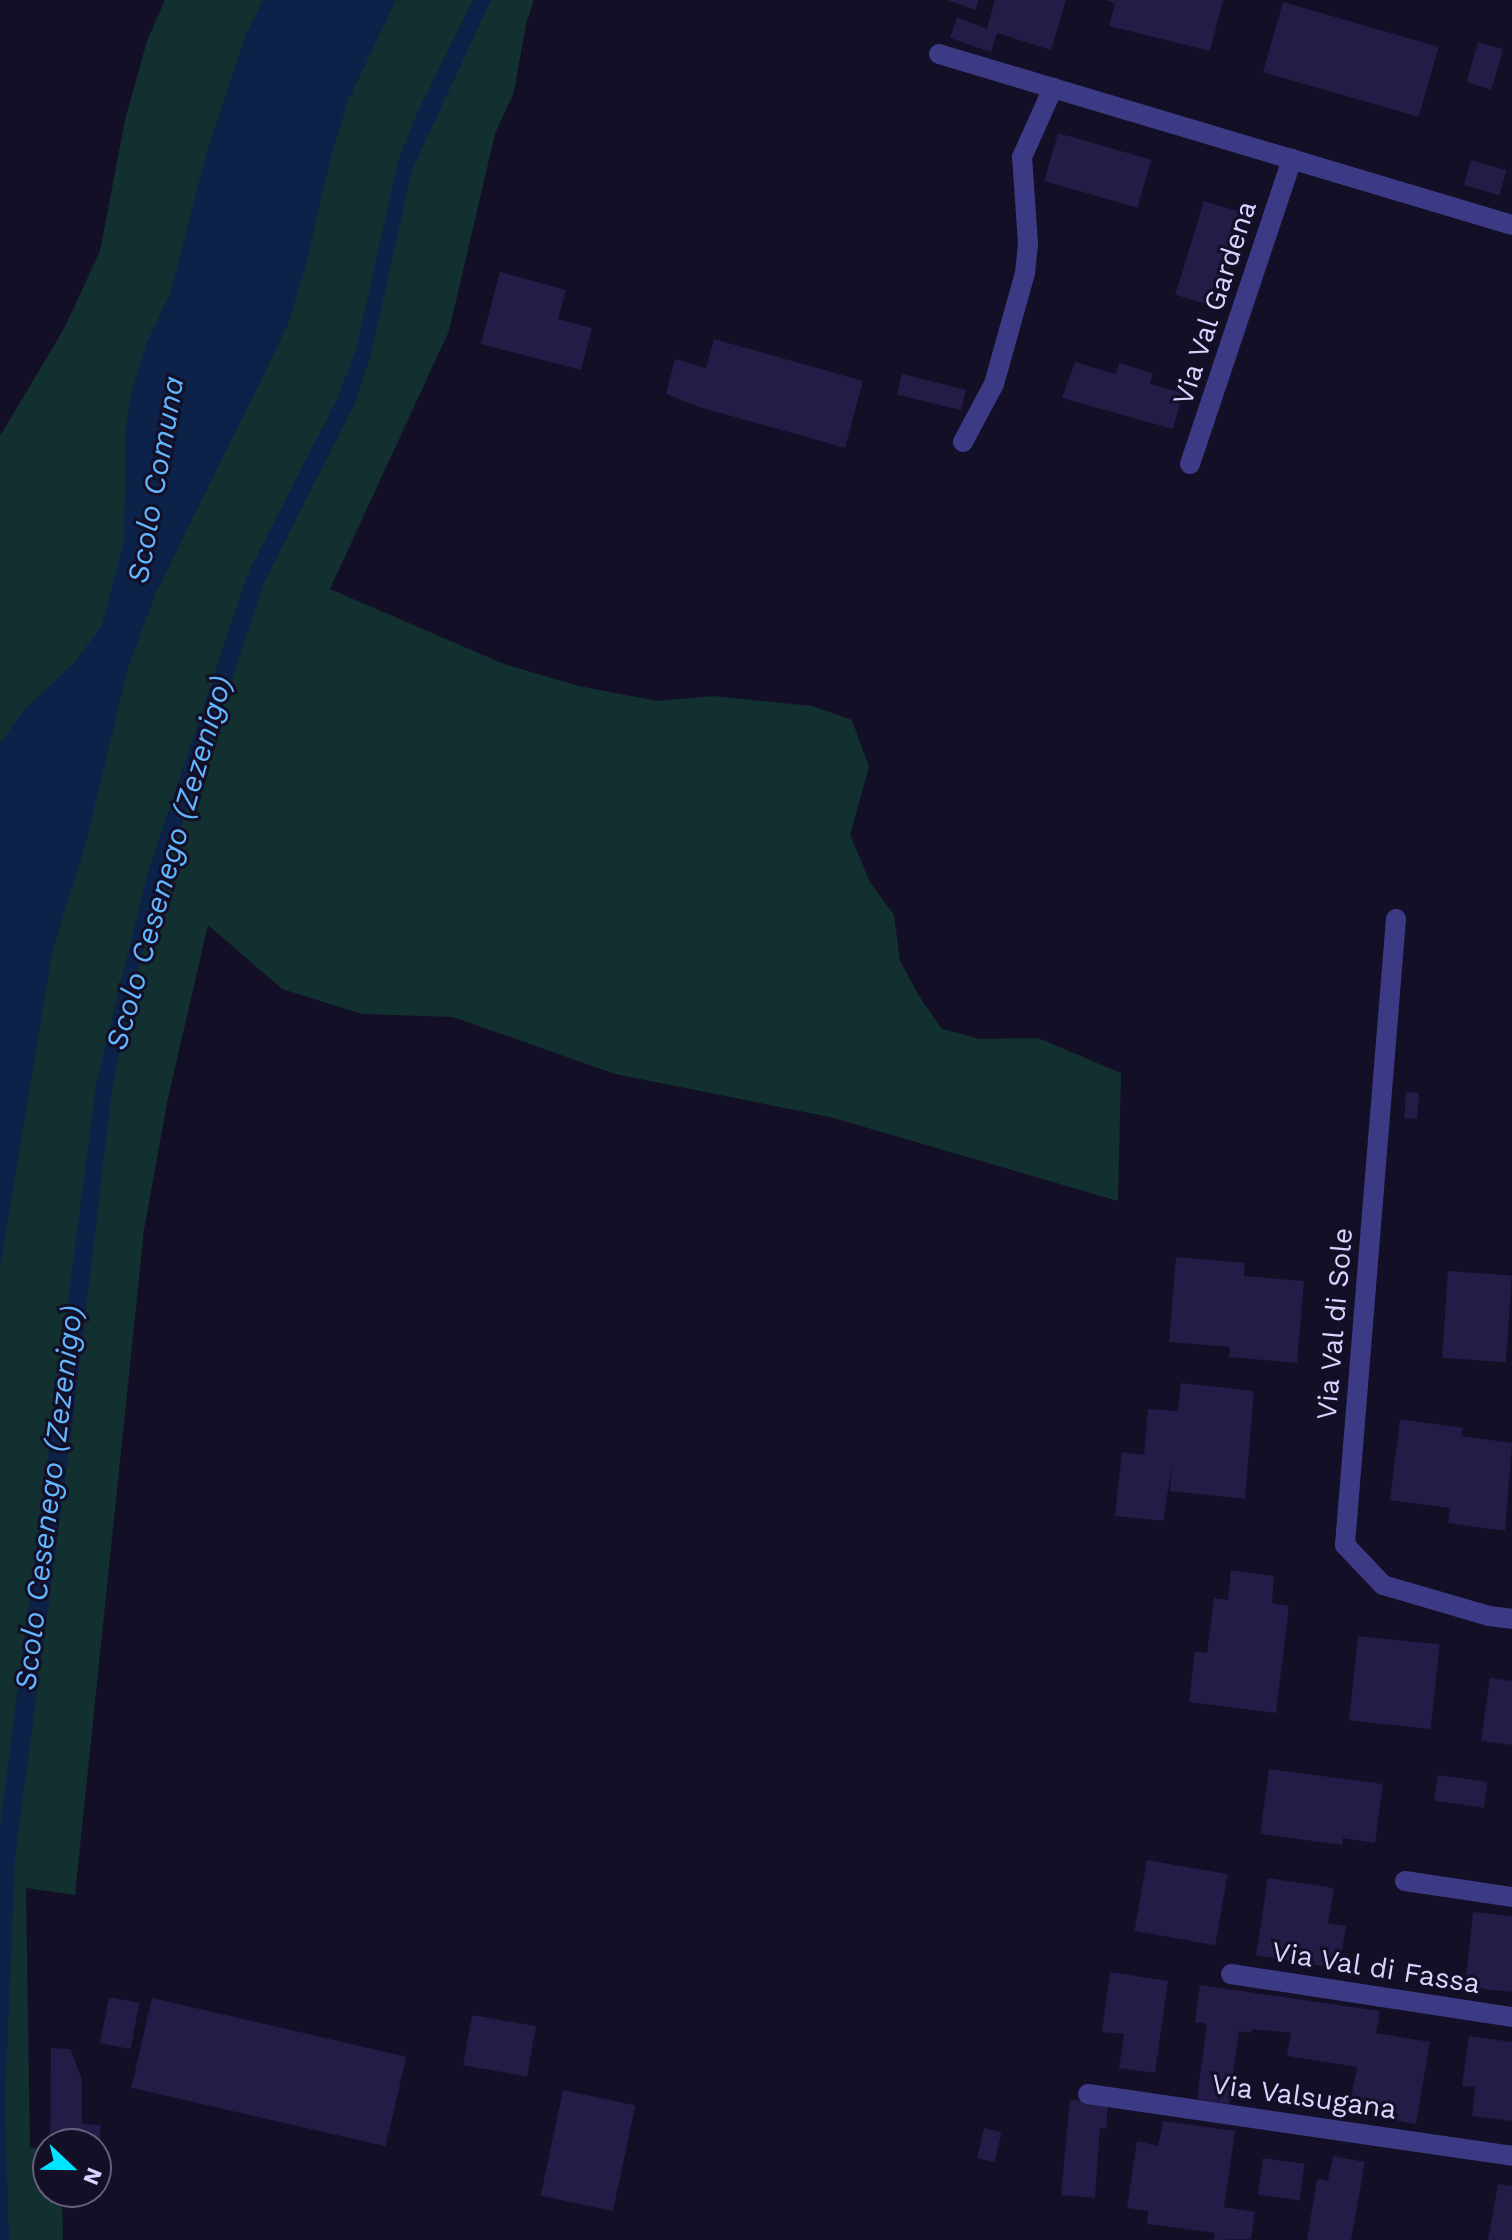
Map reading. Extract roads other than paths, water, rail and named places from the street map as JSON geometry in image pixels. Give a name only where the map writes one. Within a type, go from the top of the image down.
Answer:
[{"type":"street","points":[[939,54],[1512,225]]},
{"type":"street","points":[[963,442],[994,384],[1025,273],[1028,244],[1022,157],[1053,88]]},
{"type":"street","name":"Via Val Gardena","points":[[1190,464],[1292,159]]},
{"type":"street","name":"Via Val di Sole","points":[[1396,919],[1345,1545],[1383,1585],[1489,1616],[1512,1619]]},
{"type":"street","points":[[1405,1881],[1512,1897]]},
{"type":"street","name":"Via Val di Fassa","points":[[1231,1974],[1512,2017]]},
{"type":"street","name":"Via Valsugana","points":[[1088,2094],[1512,2156]]},
{"type":"water","name":"Scolo Comuna","points":[[263,0],[396,0],[348,101],[332,152],[304,273],[286,329],[155,595],[128,668],[85,846],[52,952],[0,1267],[0,744],[23,711],[76,661],[102,625],[124,542],[126,427],[132,389],[147,342],[170,294],[205,159],[246,34]]},
{"type":"water","name":"Scolo Cesenego (Zezenigo)","points":[[473,0],[491,0],[412,170],[371,353],[355,403],[265,581],[166,870],[134,983],[112,1089],[73,1420],[15,1858],[5,2102],[9,2240],[0,2240],[0,1827],[96,1085],[146,879],[249,571],[336,401],[356,350],[398,161],[418,111]]}]
